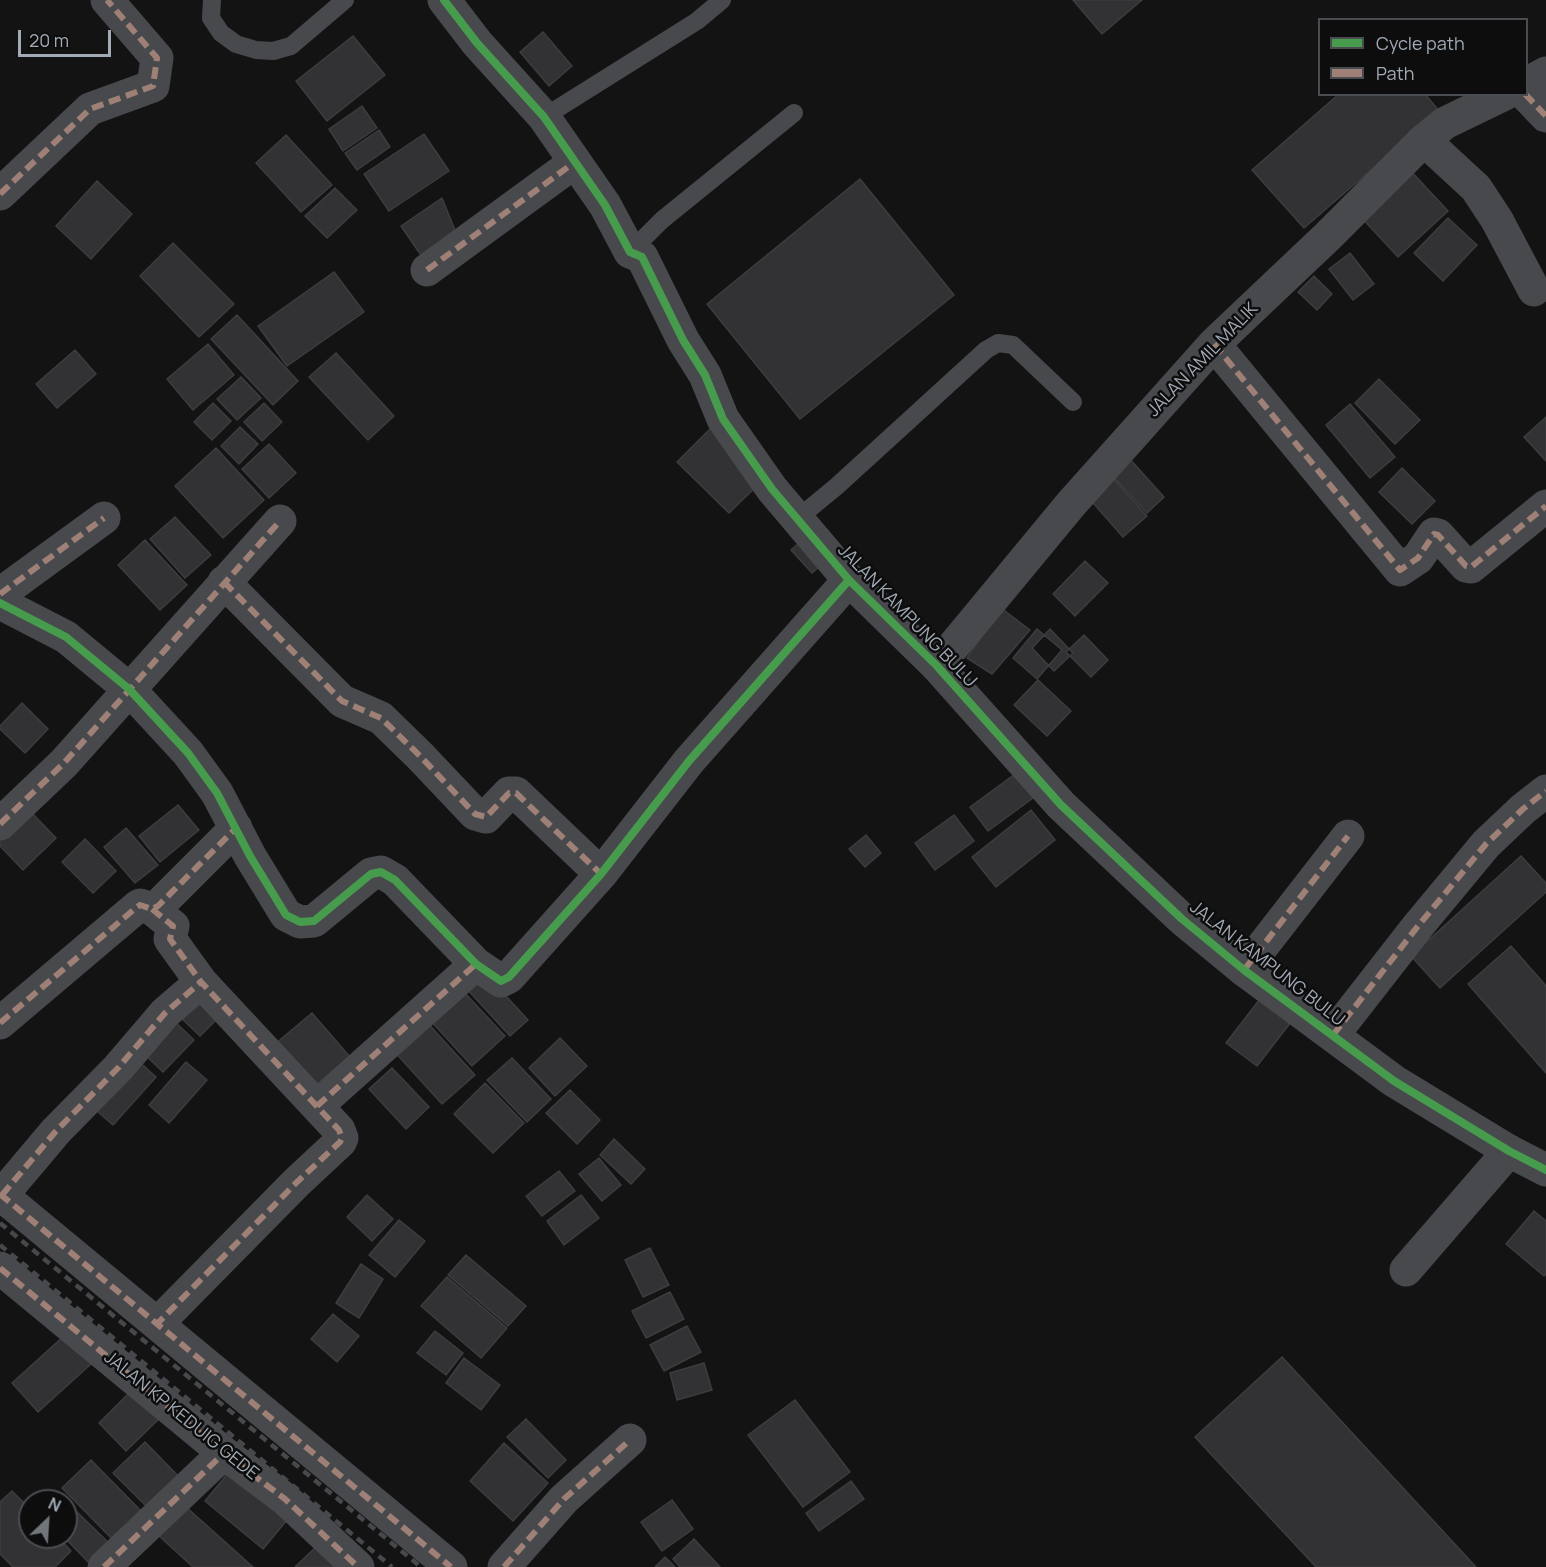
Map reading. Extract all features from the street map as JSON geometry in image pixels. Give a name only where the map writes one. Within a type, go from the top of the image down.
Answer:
[{"type":"street","points":[[0,194],[90,109],[153,87],[157,58],[107,0]]},
{"type":"street","name":"JALAN KAMPUNG BULU","points":[[444,0],[477,43],[544,117],[605,205],[630,252],[642,257],[683,340],[705,375],[723,419],[797,519],[849,580],[937,666],[1061,805],[1182,919],[1244,970],[1394,1081],[1509,1151],[1546,1170]]},
{"type":"street","points":[[1528,83],[1546,73]]},
{"type":"street","name":"JALAN AMIL MALIK","points":[[937,666],[1071,504],[1214,344],[1328,236],[1424,140],[1445,123],[1501,96]]},
{"type":"street","points":[[1527,96],[1546,116]]},
{"type":"street","points":[[1424,140],[1476,188],[1497,220],[1534,290]]},
{"type":"street","points":[[427,270],[575,162]]},
{"type":"street","points":[[1214,344],[1400,570],[1418,558],[1434,534],[1438,535],[1466,566],[1471,567],[1546,506]]},
{"type":"street","points":[[0,594],[104,518]]},
{"type":"street","points":[[0,824],[64,762],[280,521]]},
{"type":"street","points":[[0,603],[66,637],[129,689],[188,753],[217,793],[250,856],[286,915],[300,922],[314,921],[371,874],[381,873],[395,880],[476,964],[501,981],[505,980],[601,874],[689,760],[849,580]]},
{"type":"street","points":[[224,582],[342,701],[381,718],[475,814],[486,817],[509,793],[516,793],[601,874]]},
{"type":"street","points":[[1334,1035],[1418,926],[1486,844],[1546,791]]},
{"type":"street","points":[[152,909],[158,906],[236,828]]},
{"type":"street","points":[[1244,970],[1348,836]]},
{"type":"street","points":[[0,1023],[140,905],[152,909],[173,926],[170,939],[201,982],[339,1130],[342,1138],[340,1142],[297,1182],[157,1324]]},
{"type":"street","points":[[317,1106],[476,964]]},
{"type":"street","points":[[201,982],[165,1013],[118,1068],[56,1131],[1,1195],[451,1567]]},
{"type":"street","points":[[1406,1270],[1509,1151]]},
{"type":"street","name":"JALAN KP KEDUIG GEDE","points":[[0,1268],[224,1453],[285,1499],[358,1567]]},
{"type":"street","points":[[504,1567],[564,1499],[630,1440]]},
{"type":"street","points":[[104,1567],[224,1453]]},
{"type":"lane","points":[[212,0],[211,18],[221,33],[236,44],[256,50],[273,51],[291,46],[345,0]]},
{"type":"lane","points":[[544,117],[697,21],[722,0]]},
{"type":"lane","points":[[630,252],[662,219],[794,113]]},
{"type":"lane","points":[[797,519],[837,486],[986,350],[998,343],[1013,345],[1073,402]]},
{"type":"building","points":[[1073,0],[1142,0],[1102,34]]},
{"type":"building","points":[[543,32],[572,66],[549,86],[520,52]]},
{"type":"building","points":[[353,36],[385,75],[327,121],[296,81]]},
{"type":"building","points":[[1337,96],[1427,96],[1439,111],[1304,228],[1252,170]]},
{"type":"building","points":[[362,106],[377,128],[343,151],[329,129]]},
{"type":"building","points":[[379,130],[390,147],[357,170],[345,153]]},
{"type":"building","points":[[424,134],[449,171],[389,211],[364,174]]},
{"type":"building","points":[[286,135],[332,185],[301,212],[256,163]]},
{"type":"building","points":[[1409,169],[1448,211],[1398,257],[1359,215]]},
{"type":"building","points":[[860,179],[954,295],[800,419],[707,304]]},
{"type":"building","points":[[97,181],[132,214],[91,259],[56,226]]},
{"type":"building","points":[[335,188],[357,210],[327,238],[305,216]]},
{"type":"building","points":[[442,198],[459,240],[425,261],[401,226]]},
{"type":"building","points":[[1448,218],[1477,245],[1443,281],[1414,253]]},
{"type":"building","points":[[173,243],[234,304],[199,337],[140,276]]},
{"type":"building","points":[[1350,253],[1374,284],[1353,300],[1329,269]]},
{"type":"building","points":[[334,272],[364,312],[287,366],[258,326]]},
{"type":"building","points":[[1314,276],[1332,294],[1317,310],[1298,292]]},
{"type":"building","points":[[237,315],[298,381],[273,405],[211,339]]},
{"type":"building","points":[[208,344],[234,375],[193,410],[167,379]]},
{"type":"building","points":[[75,350],[96,374],[57,408],[36,384]]},
{"type":"building","points":[[336,353],[394,416],[368,440],[309,377]]},
{"type":"building","points":[[241,377],[261,398],[237,420],[217,399]]},
{"type":"building","points":[[1379,379],[1420,420],[1395,444],[1355,403]]},
{"type":"building","points":[[213,403],[231,421],[212,440],[194,422]]},
{"type":"building","points":[[264,403],[282,422],[262,441],[244,422]]},
{"type":"building","points":[[1350,404],[1395,457],[1370,478],[1326,425]]},
{"type":"building","points":[[1546,417],[1546,461],[1524,437]]},
{"type":"building","points":[[713,426],[765,478],[729,513],[677,462]]},
{"type":"building","points":[[240,427],[258,444],[239,464],[221,446]]},
{"type":"building","points":[[269,444],[296,473],[269,498],[242,469]]},
{"type":"building","points":[[216,448],[264,500],[223,538],[175,486]]},
{"type":"building","points":[[1128,457],[1164,497],[1147,513],[1110,473]]},
{"type":"building","points":[[1402,468],[1435,501],[1412,524],[1379,492]]},
{"type":"building","points":[[1109,474],[1147,516],[1123,537],[1086,495]]},
{"type":"building","points":[[175,517],[211,555],[185,578],[150,539]]},
{"type":"building","points":[[807,536],[828,559],[812,573],[791,550]]},
{"type":"building","points":[[145,540],[187,585],[160,610],[118,565]]},
{"type":"building","points":[[1085,561],[1108,583],[1075,616],[1053,594]]},
{"type":"building","points":[[1001,608],[1030,630],[992,674],[967,658]]},
{"type":"building","points":[[1037,629],[1062,650],[1037,679],[1013,658]]},
{"type":"building","points":[[1050,629],[1073,653],[1054,671],[1032,648]]},
{"type":"building","points":[[1084,635],[1108,660],[1091,677],[1066,652]]},
{"type":"building","points":[[1038,680],[1071,711],[1047,736],[1014,705]]},
{"type":"building","points":[[22,703],[48,729],[25,753],[0,729],[0,726]]},
{"type":"building","points":[[1015,774],[1033,798],[988,831],[970,807]]},
{"type":"building","points":[[178,805],[199,830],[160,862],[139,836]]},
{"type":"building","points":[[29,810],[56,838],[23,870],[0,846],[0,837]]},
{"type":"building","points":[[1031,810],[1055,840],[996,887],[972,857]]},
{"type":"building","points":[[954,815],[974,841],[935,870],[915,843]]},
{"type":"building","points":[[126,828],[158,865],[135,883],[104,847]]},
{"type":"building","points":[[866,835],[881,853],[865,867],[849,849]]},
{"type":"building","points":[[85,839],[116,871],[93,893],[62,862]]},
{"type":"building","points":[[1521,856],[1546,883],[1546,892],[1440,988],[1411,956]]},
{"type":"building","points":[[1511,946],[1546,986],[1546,1073],[1468,984]]},
{"type":"building","points":[[484,972],[528,1020],[510,1036],[466,988]]},
{"type":"building","points":[[200,988],[224,1012],[200,1036],[176,1013]]},
{"type":"building","points":[[462,990],[505,1036],[472,1066],[429,1019]]},
{"type":"building","points":[[1260,999],[1291,1022],[1257,1066],[1226,1043]]},
{"type":"building","points":[[312,1013],[356,1064],[318,1095],[275,1044]]},
{"type":"building","points":[[423,1018],[475,1075],[442,1104],[391,1048]]},
{"type":"building","points":[[172,1019],[194,1040],[163,1072],[141,1051]]},
{"type":"building","points":[[560,1038],[587,1066],[555,1096],[529,1068]]},
{"type":"building","points":[[133,1056],[156,1077],[113,1125],[89,1104]]},
{"type":"building","points":[[512,1058],[551,1099],[527,1122],[487,1080]]},
{"type":"building","points":[[186,1062],[207,1080],[169,1123],[149,1105]]},
{"type":"building","points":[[392,1068],[429,1107],[406,1129],[369,1089]]},
{"type":"building","points":[[485,1083],[524,1123],[493,1153],[454,1114]]},
{"type":"building","points":[[570,1090],[600,1120],[577,1144],[546,1113]]},
{"type":"building","points":[[614,1139],[645,1169],[631,1184],[600,1155]]},
{"type":"building","points":[[599,1158],[621,1185],[602,1201],[579,1174]]},
{"type":"building","points":[[559,1171],[575,1191],[542,1216],[526,1196]]},
{"type":"building","points":[[367,1195],[393,1219],[372,1241],[347,1217]]},
{"type":"building","points":[[581,1195],[599,1218],[564,1245],[547,1221]]},
{"type":"building","points":[[1534,1211],[1546,1221],[1546,1274],[1544,1276],[1506,1244]]},
{"type":"building","points":[[399,1220],[425,1241],[395,1277],[369,1255]]},
{"type":"building","points":[[650,1248],[669,1285],[643,1297],[625,1260]]},
{"type":"building","points":[[466,1255],[526,1306],[508,1326],[448,1275]]},
{"type":"building","points":[[361,1264],[383,1279],[359,1318],[336,1303]]},
{"type":"building","points":[[447,1277],[507,1328],[481,1358],[421,1306]]},
{"type":"building","points":[[670,1292],[684,1319],[646,1338],[632,1311]]},
{"type":"building","points":[[333,1314],[359,1336],[337,1362],[311,1339]]},
{"type":"building","points":[[687,1326],[701,1352],[664,1371],[650,1345]]},
{"type":"building","points":[[435,1331],[463,1353],[446,1375],[417,1353]]},
{"type":"building","points":[[65,1335],[91,1364],[38,1412],[12,1383]]},
{"type":"building","points":[[1282,1357],[1476,1567],[1316,1567],[1195,1437]]},
{"type":"building","points":[[464,1358],[500,1385],[481,1410],[446,1383]]},
{"type":"building","points":[[704,1363],[712,1390],[677,1400],[670,1373]]},
{"type":"building","points":[[136,1386],[164,1414],[126,1451],[99,1423]]},
{"type":"building","points":[[795,1400],[850,1472],[803,1507],[748,1435]]},
{"type":"building","points":[[526,1419],[566,1460],[548,1478],[507,1437]]},
{"type":"building","points":[[145,1442],[185,1483],[154,1514],[113,1473]]},
{"type":"building","points":[[504,1443],[548,1483],[513,1521],[470,1481]]},
{"type":"building","points":[[91,1460],[145,1515],[116,1543],[78,1504],[78,1489],[62,1488]]},
{"type":"building","points":[[229,1472],[287,1520],[263,1549],[205,1501]]},
{"type":"building","points":[[851,1481],[864,1499],[819,1531],[806,1513]]},
{"type":"building","points":[[12,1491],[18,1497],[18,1549],[69,1549],[71,1551],[55,1567],[13,1567],[0,1554],[0,1502]]},
{"type":"building","points":[[672,1500],[693,1529],[662,1551],[641,1522]]},
{"type":"building","points":[[185,1506],[253,1567],[193,1567],[158,1535]]},
{"type":"building","points":[[78,1513],[111,1545],[91,1565],[76,1549],[78,1549]]},
{"type":"building","points":[[694,1539],[720,1567],[680,1567],[673,1559]]},
{"type":"building","points":[[318,1545],[339,1567],[295,1567]]},
{"type":"building","points":[[665,1557],[675,1567],[655,1567]]},
{"type":"railway","points":[[0,1223],[421,1567]]},
{"type":"railway","points":[[0,1245],[392,1567]]},
{"type":"marked path","points":[[0,194],[90,109],[153,86],[157,58],[107,0]]},
{"type":"marked path","points":[[1527,96],[1546,116]]},
{"type":"marked path","points":[[427,270],[575,162]]},
{"type":"marked path","points":[[1214,344],[1400,570],[1418,558],[1434,534],[1438,535],[1466,566],[1471,567],[1546,506]]},
{"type":"marked path","points":[[0,594],[104,518]]},
{"type":"marked path","points":[[0,824],[64,763],[280,521]]},
{"type":"marked path","points":[[224,582],[342,701],[381,718],[475,814],[486,817],[509,793],[516,793],[601,874]]},
{"type":"marked path","points":[[1333,1035],[1418,926],[1486,844],[1546,791]]},
{"type":"marked path","points":[[0,1023],[137,907],[140,905],[152,909],[158,906],[236,828]]},
{"type":"marked path","points":[[1244,970],[1348,836]]},
{"type":"marked path","points":[[152,909],[173,926],[170,939],[201,982],[339,1130],[342,1138],[157,1324]]},
{"type":"marked path","points":[[317,1106],[476,964]]},
{"type":"marked path","points":[[2,1195],[56,1131],[118,1068],[165,1013],[201,982]]},
{"type":"marked path","points":[[0,1194],[451,1567]]},
{"type":"marked path","points":[[0,1268],[224,1453],[285,1499],[358,1567]]},
{"type":"marked path","points":[[504,1567],[564,1499],[630,1440]]},
{"type":"marked path","points":[[104,1567],[224,1453]]},
{"type":"cycle path","points":[[444,0],[477,43],[544,117],[605,205],[630,252],[642,257],[683,340],[705,375],[723,419],[772,489],[849,580],[937,666],[1061,805],[1182,919],[1244,970],[1394,1081],[1509,1151],[1546,1170]]},
{"type":"cycle path","points":[[0,603],[66,637],[129,689],[188,753],[217,793],[250,856],[286,915],[300,922],[314,921],[371,874],[381,872],[395,880],[476,964],[501,981],[509,977],[601,874],[689,761],[849,580]]}]
